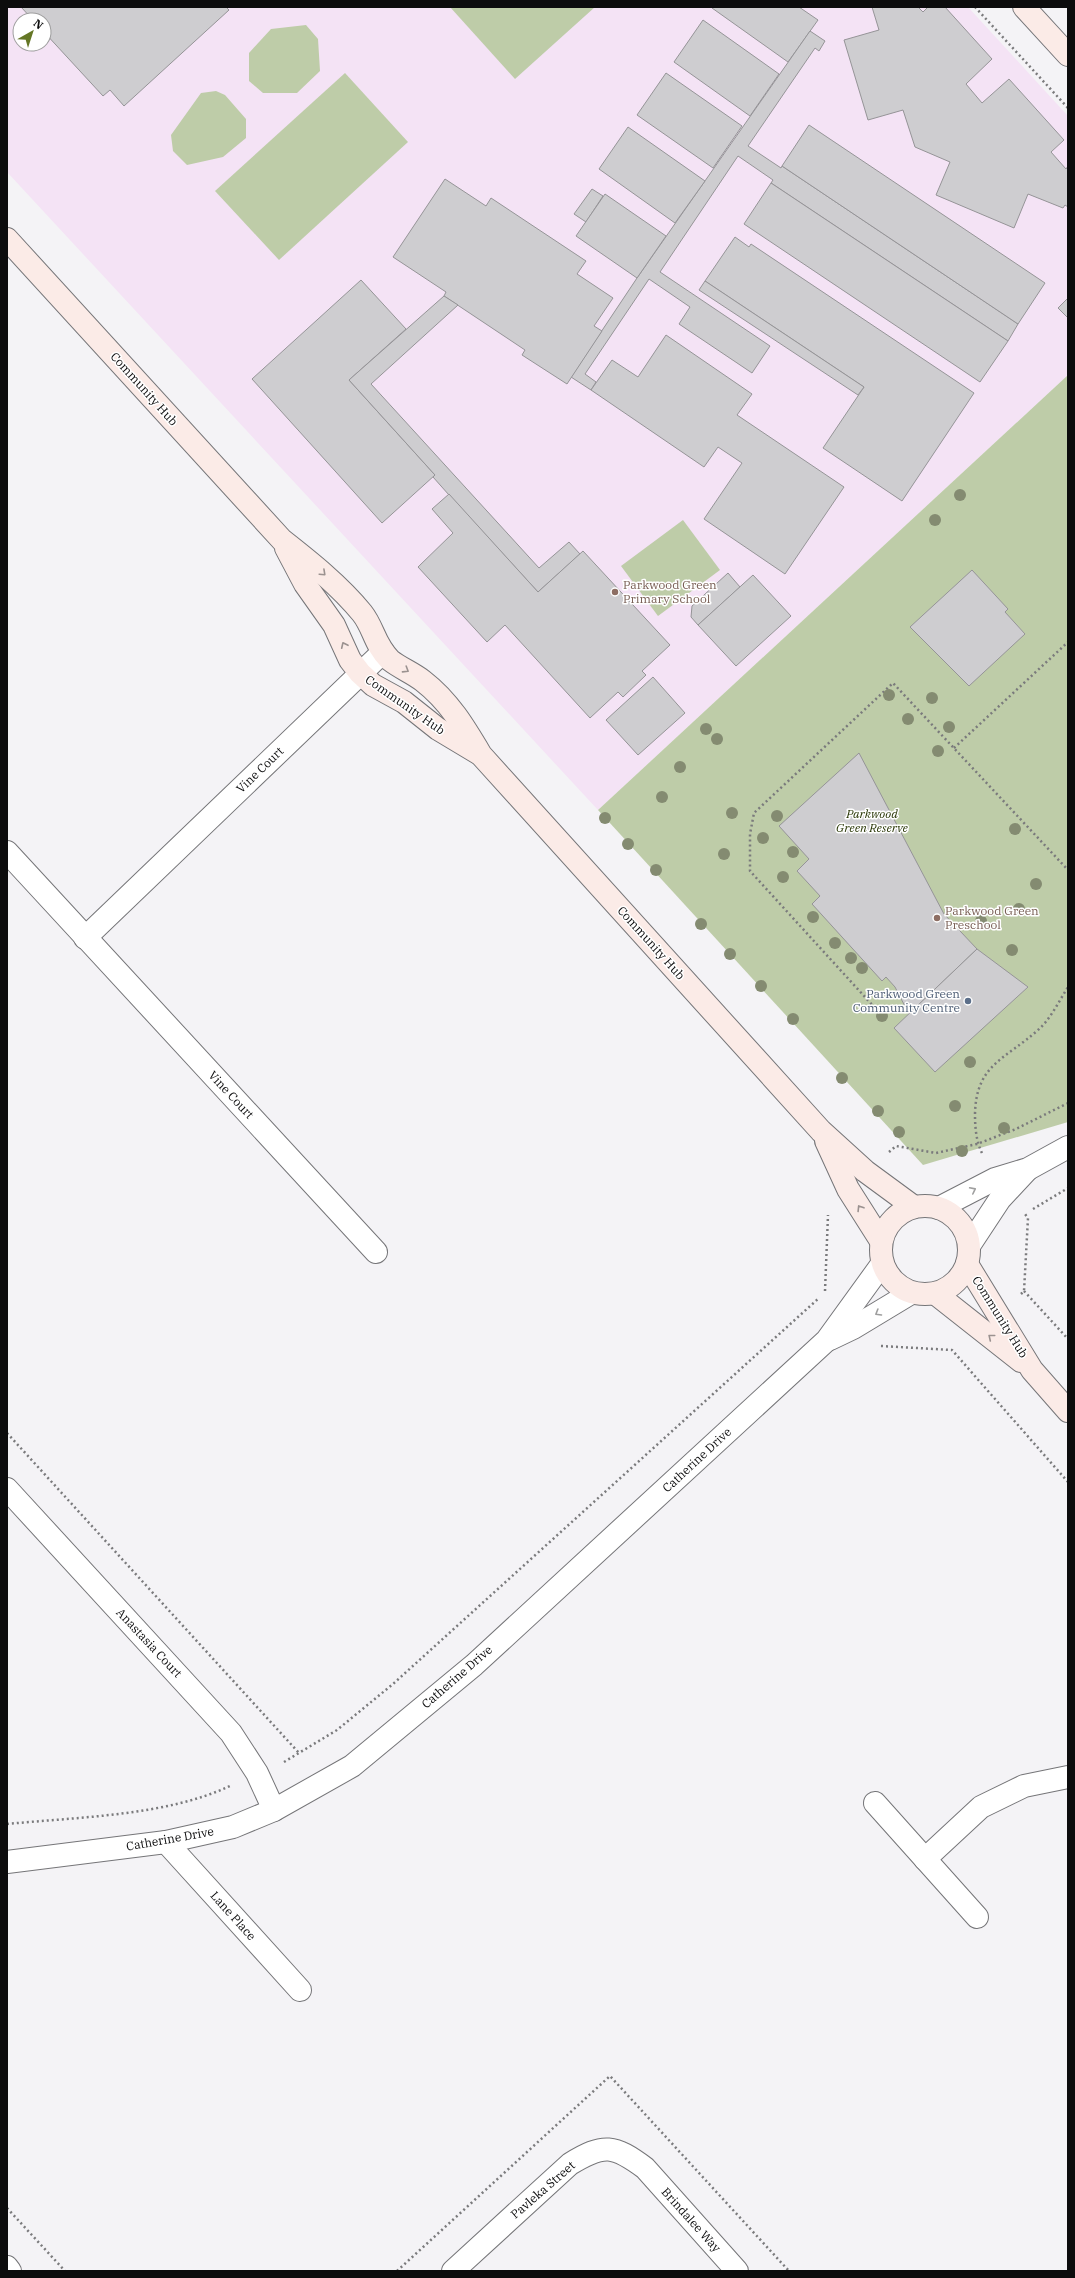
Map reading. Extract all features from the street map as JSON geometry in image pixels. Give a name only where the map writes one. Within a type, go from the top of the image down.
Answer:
[{"type":"street","points":[[1024,7],[1068,55]]},
{"type":"street","name":"Community Hub","points":[[7,239],[282,540],[320,570],[364,615],[377,646],[391,660],[424,681],[458,717],[480,755],[821,1130],[865,1171],[914,1207]]},
{"type":"street","name":"Community Hub","points":[[282,540],[305,584],[334,625],[350,660],[360,673],[373,686],[404,702],[438,729],[480,755]]},
{"type":"street","name":"Vine Court","points":[[85,938],[383,652]]},
{"type":"street","name":"Vine Court","points":[[7,852],[376,1252]]},
{"type":"street","name":"Community Hub","points":[[821,1130],[848,1188],[881,1241]]},
{"type":"street","points":[[939,1208],[995,1179],[1028,1169],[1068,1147]]},
{"type":"street","points":[[968,1255],[966,1234],[959,1223],[939,1208],[927,1206],[914,1207],[893,1219],[885,1229],[881,1241],[880,1252],[882,1264],[888,1276],[898,1286],[911,1293],[936,1294],[950,1287],[960,1277],[968,1255],[1000,1199],[1028,1169]]},
{"type":"street","name":"Community Hub","points":[[968,1255],[1032,1370]]},
{"type":"street","name":"Catherine Drive","points":[[7,1862],[166,1842],[233,1827],[274,1810],[352,1766],[468,1670],[827,1340],[882,1264]]},
{"type":"street","name":"Catherine Drive","points":[[827,1340],[853,1328],[911,1293]]},
{"type":"street","name":"Community Hub","points":[[936,1294],[1032,1370],[1068,1411]]},
{"type":"street","name":"Anastasia Court","points":[[7,1489],[231,1733],[257,1773],[274,1810]]},
{"type":"street","points":[[925,1859],[980,1807],[1024,1786],[1068,1776]]},
{"type":"street","points":[[875,1803],[977,1917]]},
{"type":"street","name":"Lane Place","points":[[166,1842],[300,1990]]},
{"type":"street","name":"Pavleka Street","points":[[453,2271],[570,2164],[588,2153],[611,2148],[628,2156],[645,2168]]},
{"type":"street","name":"Brindalee Way","points":[[645,2168],[737,2271]]},
{"type":"street","points":[[7,2267],[10,2271]]},
{"type":"path","points":[[975,7],[1068,108]]},
{"type":"path","points":[[954,748],[1068,642]]},
{"type":"path","points":[[875,1008],[750,871],[750,834],[754,813],[893,683],[1068,870]]},
{"type":"path","points":[[977,1144],[1016,1129],[1068,1103]]},
{"type":"path","points":[[1025,1214],[1068,1188]]},
{"type":"path","points":[[1024,1291],[1068,1339]]},
{"type":"path","points":[[7,1824],[172,1805],[212,1794],[299,1753],[337,1730],[404,1674],[824,1293]]},
{"type":"path","points":[[7,1434],[299,1753]]},
{"type":"path","points":[[7,2208],[65,2271]]},
{"type":"shaded area","name":"Parkwood Green Primary School","points":[[7,7],[968,7],[1068,116],[1068,375],[598,810],[7,172]]},
{"type":"green space","points":[[450,7],[595,7],[515,79]]},
{"type":"green space","points":[[306,25],[318,39],[320,71],[297,93],[263,93],[249,81],[249,53],[271,29]]},
{"type":"green space","points":[[345,73],[408,142],[279,260],[215,191]]},
{"type":"green space","points":[[216,91],[225,95],[246,119],[246,138],[223,157],[187,165],[173,151],[171,135],[201,93]]},
{"type":"green space","name":"Parkwood Green Reserve","points":[[1068,375],[1068,1122],[923,1165],[598,810]]},
{"type":"green space","points":[[683,520],[720,570],[658,616],[621,566]]},
{"type":"building","points":[[21,7],[226,7],[229,10],[124,106],[110,90],[103,96],[52,41],[52,12],[26,12]]},
{"type":"building","points":[[799,7],[818,20],[788,62],[712,8]]},
{"type":"building","points":[[872,7],[918,7],[923,12],[928,7],[945,7],[992,59],[966,84],[982,103],[1009,79],[1064,140],[1051,152],[1066,169],[1068,166],[1068,207],[1065,205],[1063,208],[1028,194],[1014,228],[936,195],[950,162],[915,147],[903,110],[868,120],[844,40],[879,30]]},
{"type":"building","points":[[703,20],[779,74],[750,116],[674,62]]},
{"type":"building","points":[[810,31],[825,41],[819,51],[815,48],[748,146],[781,168],[782,166],[1018,324],[1008,341],[771,183],[773,180],[738,156],[660,272],[770,346],[752,373],[679,324],[690,307],[649,279],[585,374],[596,382],[591,390],[571,377],[637,278]]},
{"type":"building","points":[[666,73],[742,126],[713,168],[637,115]]},
{"type":"building","points":[[809,125],[1045,283],[1018,324],[782,166]]},
{"type":"building","points":[[628,127],[705,181],[675,223],[599,169]]},
{"type":"building","points":[[445,179],[486,206],[491,198],[586,261],[577,274],[613,298],[594,326],[602,331],[567,384],[522,355],[525,350],[444,296],[446,292],[393,257]]},
{"type":"building","points":[[771,183],[1008,341],[980,382],[744,224]]},
{"type":"building","points":[[592,189],[603,196],[586,222],[574,214]]},
{"type":"building","points":[[605,194],[666,236],[637,278],[576,236]]},
{"type":"building","points":[[735,237],[749,247],[751,244],[974,393],[902,501],[823,448],[864,387],[705,281]]},
{"type":"building","points":[[361,280],[406,329],[349,380],[435,475],[382,523],[252,379]]},
{"type":"building","points":[[705,281],[864,387],[858,395],[699,290]]},
{"type":"building","points":[[444,296],[458,305],[371,384],[539,568],[569,542],[580,554],[538,592],[449,495],[433,477],[435,475],[349,380]]},
{"type":"building","points":[[1068,298],[1068,318],[1058,308]]},
{"type":"building","points":[[666,335],[752,394],[737,415],[844,487],[785,574],[704,519],[742,463],[718,447],[704,467],[591,390],[612,360],[638,377]]},
{"type":"building","points":[[449,494],[538,592],[583,551],[670,645],[642,671],[646,675],[623,697],[618,692],[590,718],[505,625],[487,642],[418,567],[453,533],[432,509]]},
{"type":"building","points":[[972,570],[1008,609],[1005,612],[1025,634],[969,686],[910,627]]},
{"type":"building","points":[[728,573],[740,587],[698,625],[691,617],[692,606]]},
{"type":"building","points":[[753,575],[791,616],[736,666],[698,625]]},
{"type":"building","points":[[653,677],[685,713],[638,755],[606,720]]},
{"type":"building","name":"Parkwood Green Preschool","points":[[859,753],[944,914],[977,949],[909,1014],[895,987],[886,977],[882,981],[812,904],[820,896],[797,871],[809,859],[779,826]]},
{"type":"building","name":"Parkwood Green Community Centre","points":[[977,949],[1028,987],[935,1072],[894,1028]]},
{"type":"place","name":"Parkwood Green Primary School","points":[[615,592]]},
{"type":"place","name":"Parkwood Green Preschool","points":[[937,918]]},
{"type":"place","name":"Parkwood Green Community Centre","points":[[968,1001]]}]
